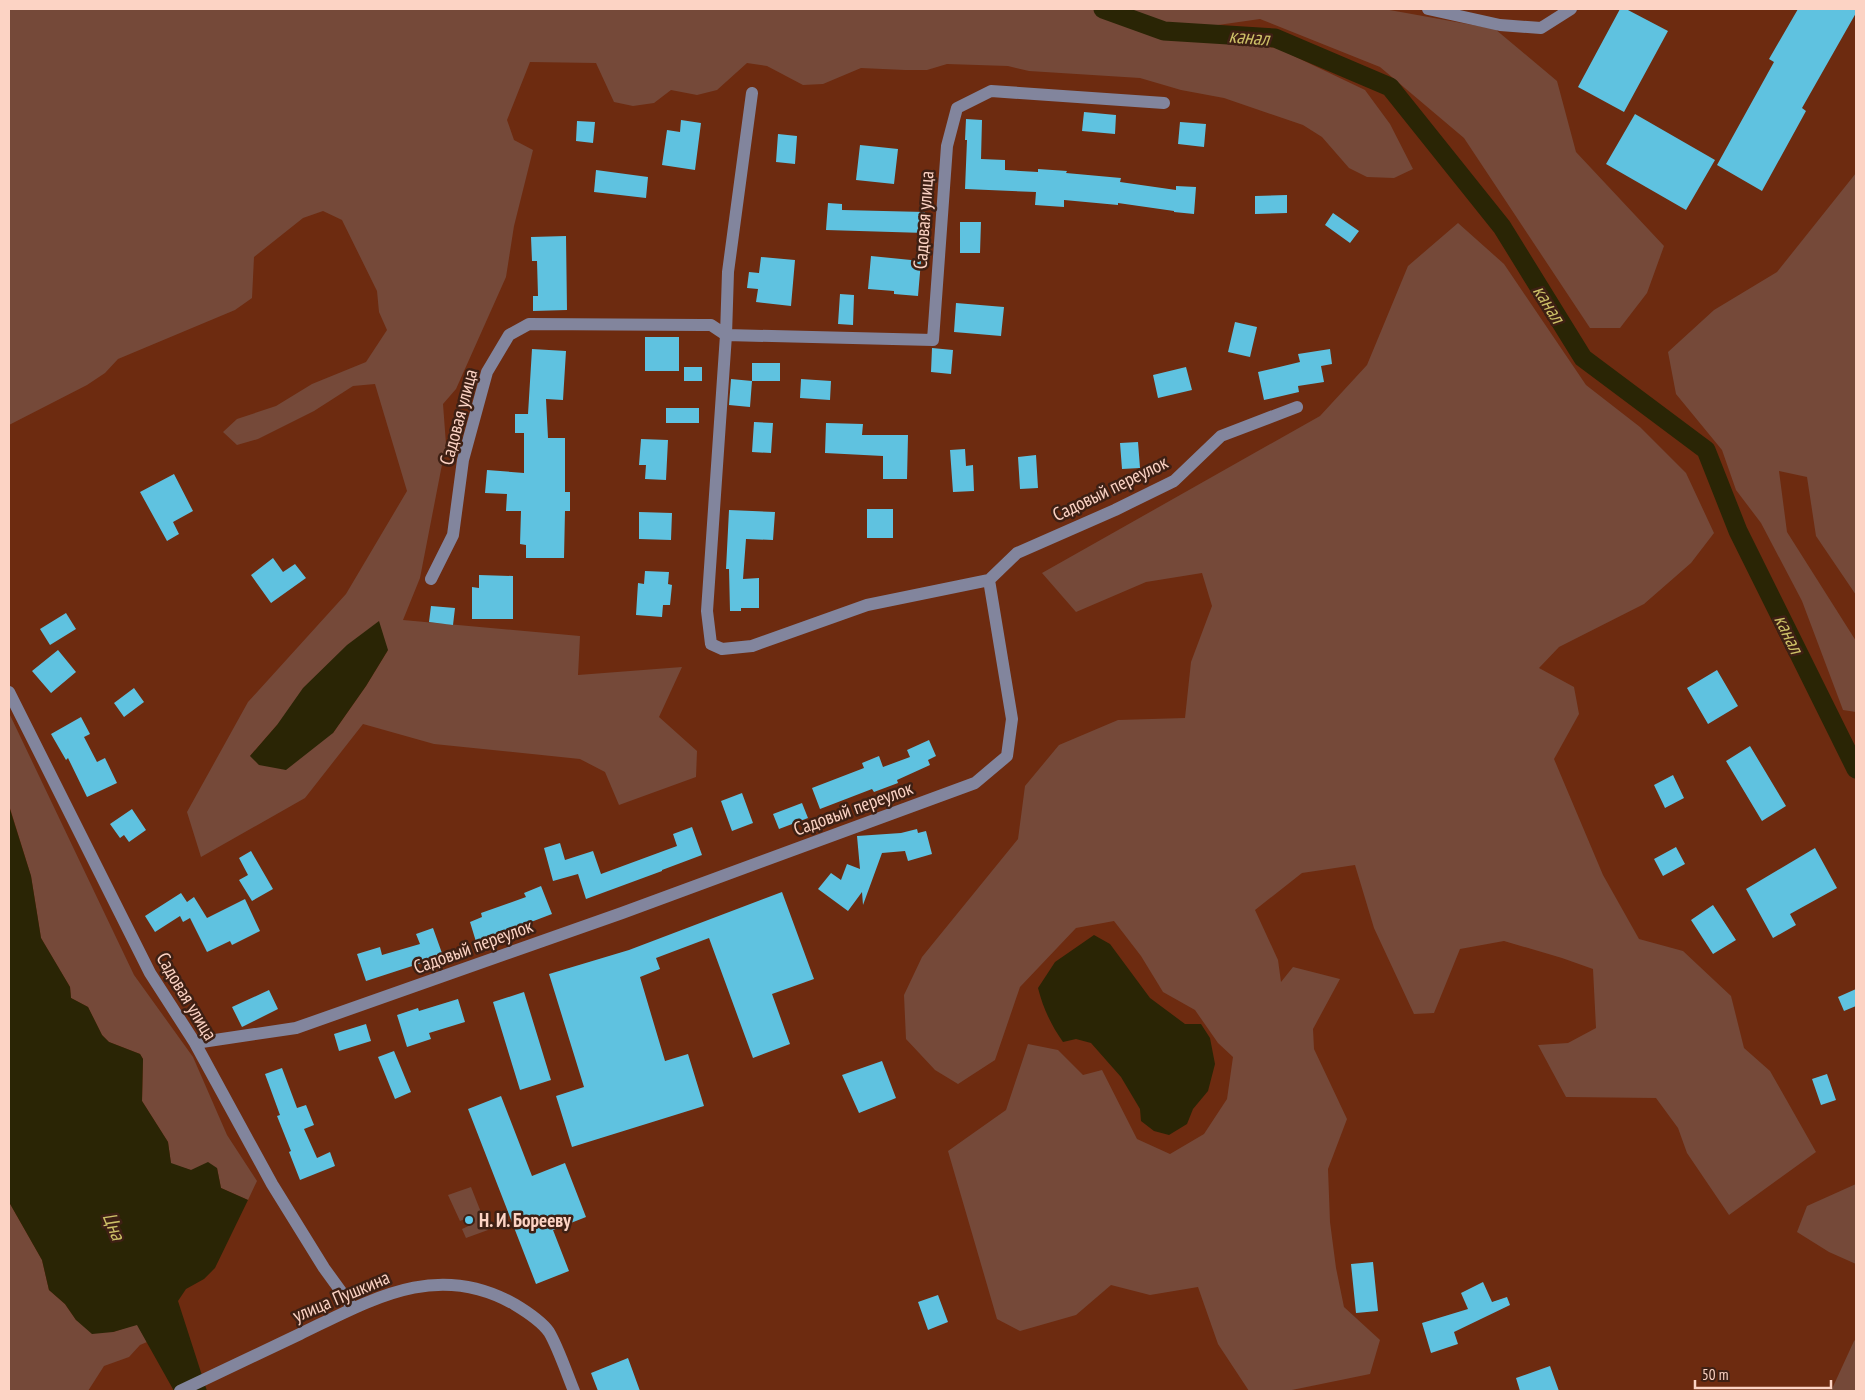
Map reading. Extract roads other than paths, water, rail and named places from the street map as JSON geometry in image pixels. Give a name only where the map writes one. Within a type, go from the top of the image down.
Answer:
[{"type":"street","points":[[1428,9],[1500,25],[1541,28],[1571,9]]},
{"type":"street","name":"Садовая улица","points":[[431,579],[453,535],[463,460],[487,372],[509,334],[529,324],[702,325],[711,326],[726,335],[933,340],[947,146],[957,108],[991,91],[1164,103]]},
{"type":"street","points":[[752,94],[728,272],[726,335],[707,611],[711,644],[722,650],[752,646],[867,605],[989,580]]},
{"type":"street","name":"Садовый переулок","points":[[195,1043],[296,1028],[622,913],[975,783],[1007,756],[1012,719],[989,580],[1017,553],[1115,510],[1174,481],[1221,436],[1297,407]]},
{"type":"street","name":"Садовая улица","points":[[9,692],[150,973],[195,1043],[272,1184],[324,1268],[352,1308]]},
{"type":"street","name":"улица Пушкина","points":[[180,1391],[352,1308],[390,1293],[429,1284],[463,1285],[498,1295],[523,1309],[548,1331],[574,1391]]},
{"type":"water","points":[[379,621],[388,650],[366,686],[333,733],[286,770],[259,765],[250,756],[277,725],[303,688],[347,645]]},
{"type":"water","name":"Цна","points":[[9,806],[31,876],[41,938],[70,987],[71,998],[88,1007],[102,1035],[109,1042],[140,1054],[143,1059],[142,1101],[168,1142],[171,1163],[191,1170],[208,1162],[217,1168],[221,1188],[248,1200],[215,1268],[204,1279],[186,1289],[178,1301],[207,1391],[174,1391],[137,1325],[113,1332],[92,1334],[76,1320],[65,1304],[49,1290],[42,1260],[9,1202]]},
{"type":"water","points":[[1094,935],[1110,944],[1150,998],[1185,1024],[1201,1024],[1210,1038],[1215,1064],[1208,1091],[1193,1109],[1187,1124],[1169,1135],[1154,1131],[1141,1121],[1140,1109],[1121,1077],[1091,1043],[1076,1039],[1063,1042],[1051,1023],[1042,1002],[1038,988],[1055,962]]},
{"type":"waterway","name":"канал","points":[[1103,9],[1164,31],[1275,38],[1390,87],[1502,227],[1583,358],[1706,450],[1738,531],[1856,769]]},
{"type":"place","name":"Н. И. Борееву","points":[[469,1220]]}]
